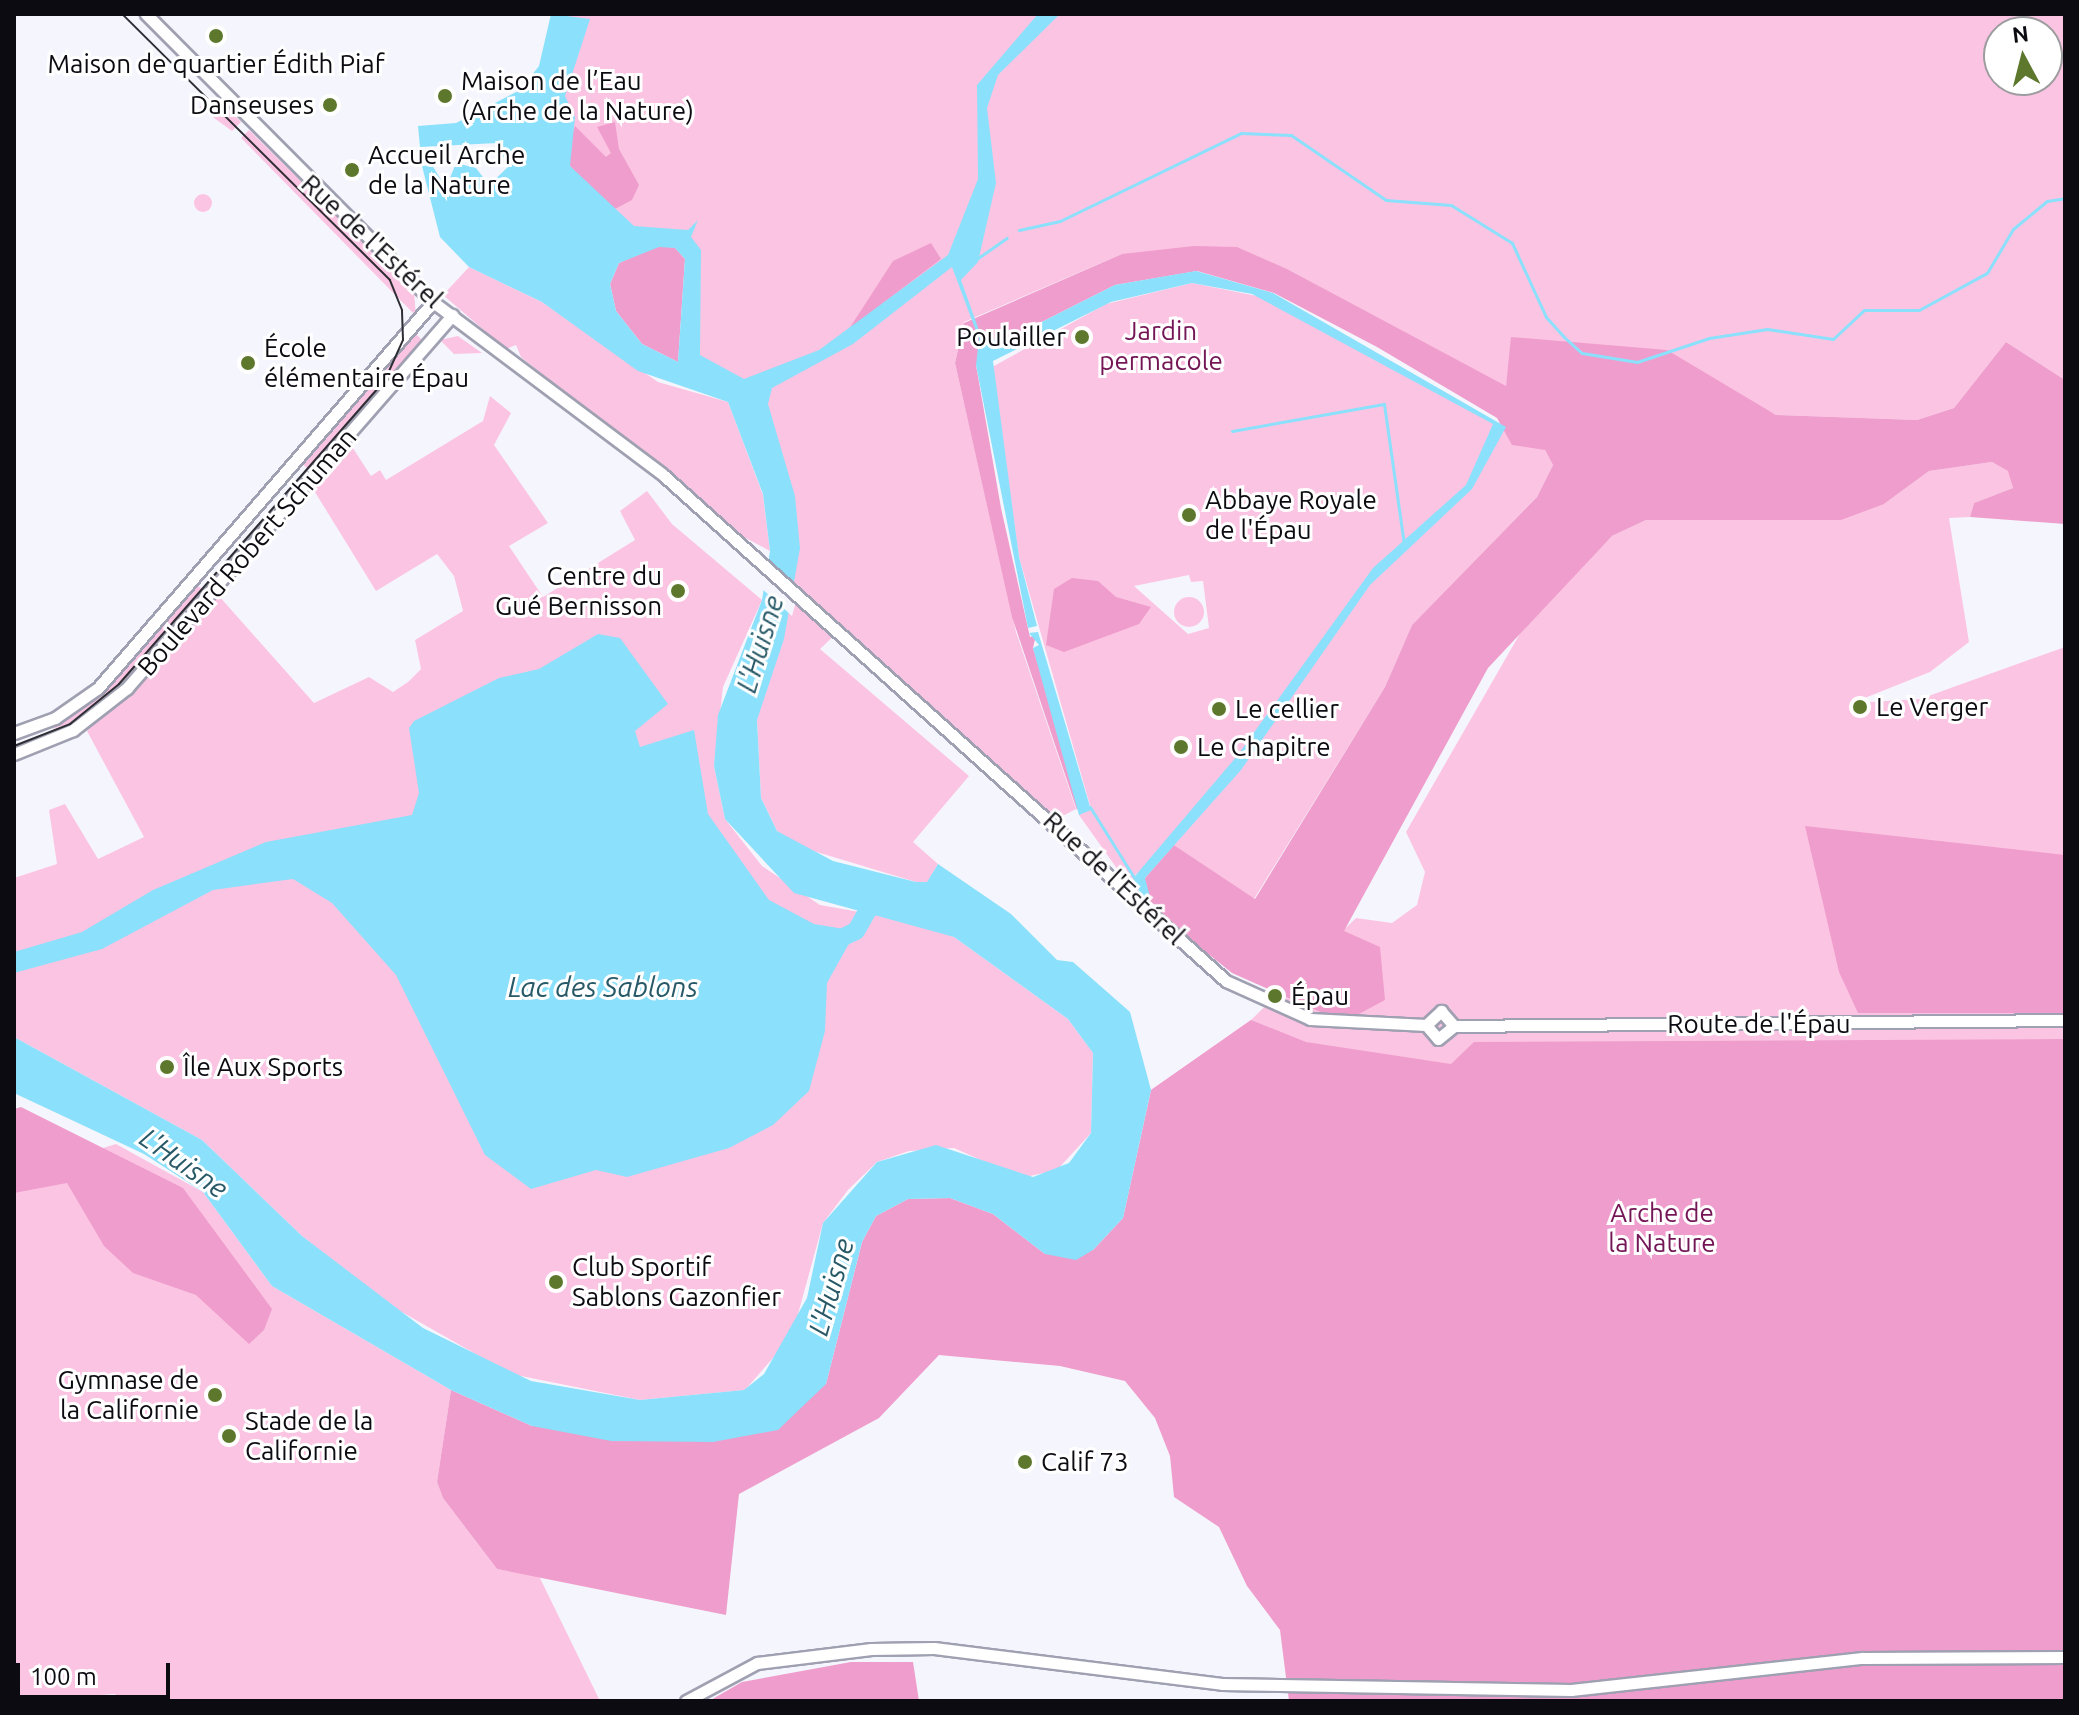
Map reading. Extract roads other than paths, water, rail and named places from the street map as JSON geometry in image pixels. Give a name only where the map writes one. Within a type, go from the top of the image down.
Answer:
[{"type":"street","name":"Rue de l'Estérel","points":[[146,14],[433,302],[730,535],[1226,981],[1310,1019],[1426,1025]]},
{"type":"street","name":"Boulevard Robert Schuman","points":[[14,733],[55,718],[98,688],[433,302]]},
{"type":"street","name":"Boulevard Robert Schuman","points":[[14,754],[73,730],[127,688],[452,315]]},
{"type":"street","points":[[1441,1011],[1454,1026],[1438,1039],[1426,1025],[1441,1011]]},
{"type":"street","name":"Route de l'Épau","points":[[1454,1026],[2065,1020]]},
{"type":"street","points":[[686,1701],[757,1663],[871,1649],[934,1648],[1222,1684],[1571,1690],[1927,1656],[2065,1657]]},
{"type":"water","name":"L'Huisne","points":[[551,14],[590,19],[565,96],[575,117],[570,166],[634,226],[688,230],[698,220],[691,237],[701,250],[700,355],[744,379],[819,350],[948,255],[978,179],[977,85],[1038,14],[1060,14],[998,75],[987,108],[996,183],[978,262],[961,280],[981,336],[1002,342],[1115,285],[1196,271],[1273,293],[1506,427],[1472,489],[1370,585],[1241,770],[1145,878],[1150,897],[1142,903],[1135,876],[1237,756],[1373,568],[1466,485],[1493,424],[1252,294],[1192,283],[1111,302],[993,361],[1019,557],[1037,626],[1028,628],[976,365],[979,339],[952,267],[853,344],[772,388],[768,404],[795,496],[800,548],[784,639],[757,720],[761,798],[777,831],[833,861],[916,882],[927,882],[938,864],[1011,914],[1057,960],[1073,962],[1130,1012],[1151,1090],[1123,1218],[1093,1250],[1076,1260],[1045,1254],[993,1214],[950,1198],[908,1199],[876,1216],[862,1242],[826,1384],[778,1430],[713,1442],[611,1441],[532,1426],[451,1390],[272,1286],[203,1192],[144,1154],[14,1093],[14,1037],[202,1140],[302,1236],[423,1328],[531,1381],[640,1400],[744,1390],[764,1374],[807,1298],[823,1223],[877,1162],[936,1145],[1033,1177],[1069,1163],[1091,1133],[1093,1053],[1068,1019],[954,937],[794,893],[725,819],[714,766],[718,715],[762,600],[770,551],[763,494],[728,402],[638,371],[542,302],[469,267],[440,237],[422,166],[432,165],[446,188],[456,163],[476,168],[489,185],[508,167],[497,143],[420,147],[418,126],[456,123],[520,90],[539,66]],"holes":[[[659,247],[675,248],[685,259],[678,362],[642,344],[616,311],[610,284],[619,263]]]},
{"type":"water","points":[[1038,632],[1091,810],[1079,815],[1033,648],[1039,645],[1029,633]]},
{"type":"water","name":"Lac des Sablons","points":[[598,634],[620,638],[668,704],[635,731],[640,747],[694,730],[708,814],[769,900],[814,924],[856,931],[827,983],[825,1031],[809,1091],[773,1125],[729,1148],[627,1177],[596,1170],[531,1189],[485,1155],[396,975],[332,903],[293,879],[213,890],[102,949],[14,973],[14,952],[82,932],[153,890],[266,842],[412,815],[419,793],[409,728],[414,721],[499,678],[539,669]]},
{"type":"waterway","points":[[1019,230],[1060,221],[1241,133],[1291,135],[1386,200],[1451,205],[1512,243],[1546,317],[1564,337],[1582,353],[1637,362],[1709,338],[1767,329],[1833,339],[1864,310],[1919,310],[1987,273],[2013,229],[2047,201],[2065,198]]},
{"type":"waterway","points":[[978,258],[1007,238]]},
{"type":"waterway","points":[[1232,431],[1384,404],[1404,544]]},
{"type":"waterway","points":[[1090,807],[1145,895]]},
{"type":"waterway","points":[[833,942],[856,931],[876,896]]},
{"type":"tram line","points":[[14,746],[70,724],[119,684],[385,380],[403,340],[402,310],[390,280],[122,14]]},
{"type":"place","name":"Maison de quartier Édith Piaf","points":[[216,36]]},
{"type":"place","name":"Maison de l’Eau (Arche de la Nature)","points":[[445,96]]},
{"type":"place","name":"Danseuses","points":[[330,105]]},
{"type":"place","name":"Accueil Arche de la Nature","points":[[352,170]]},
{"type":"place","name":"Poulailler","points":[[1082,337]]},
{"type":"place","name":"École élémentaire Épau","points":[[248,363]]},
{"type":"place","name":"Abbaye Royale de l'Épau","points":[[1189,515]]},
{"type":"place","name":"Centre du Gué Bernisson","points":[[678,591]]},
{"type":"place","name":"Le Verger","points":[[1860,707]]},
{"type":"place","name":"Le cellier","points":[[1219,709]]},
{"type":"place","name":"Le Chapitre","points":[[1181,747]]},
{"type":"place","name":"Épau","points":[[1275,996]]},
{"type":"place","name":"Île Aux Sports","points":[[167,1067]]},
{"type":"place","name":"Club Sportif Sablons Gazonfier","points":[[556,1282]]},
{"type":"place","name":"Gymnase de la Californie","points":[[215,1395]]},
{"type":"place","name":"Stade de la Californie","points":[[229,1436]]},
{"type":"place","name":"Calif 73","points":[[1025,1462]]},
{"type":"park label","name":"Jardin permacole","points":[[1161,346]]},
{"type":"park label","name":"Arche de la Nature","points":[[1662,1228]]}]
